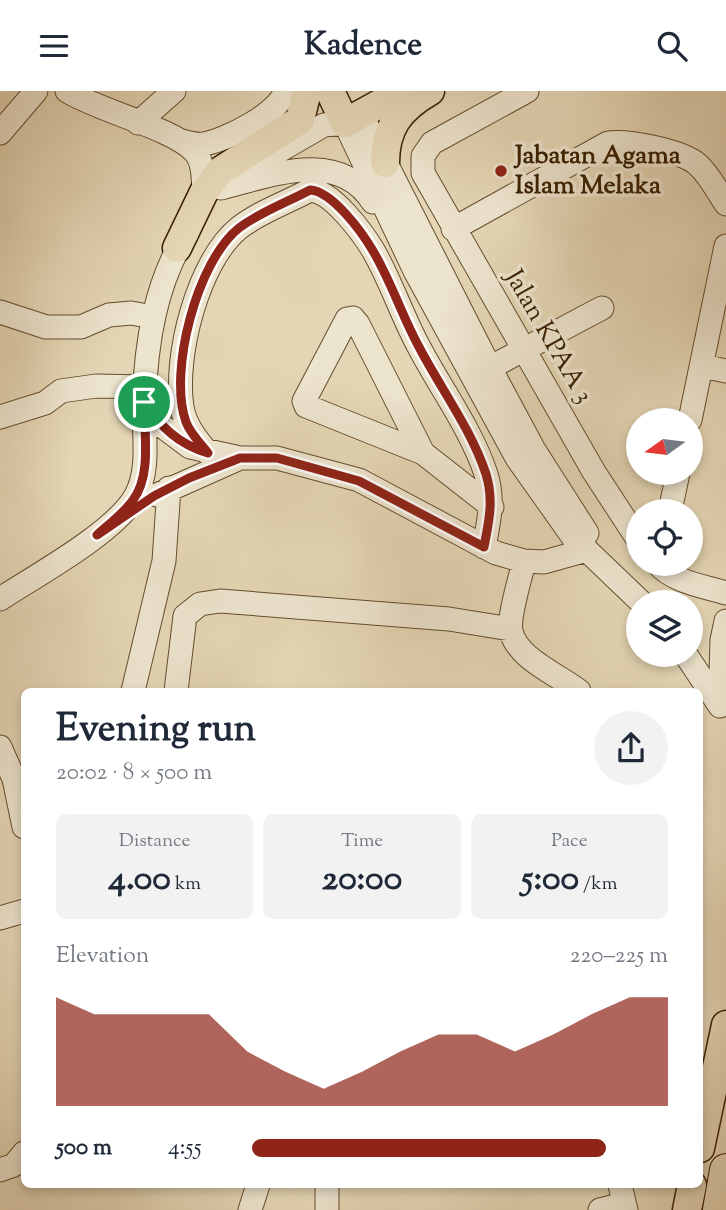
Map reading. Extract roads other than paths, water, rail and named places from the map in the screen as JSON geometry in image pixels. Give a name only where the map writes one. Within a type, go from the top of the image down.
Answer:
[{"type":"highway","points":[[719,1210],[726,1170]]},
{"type":"main road","points":[[177,248],[236,144],[300,120],[307,91]]},
{"type":"main road","points":[[345,105],[403,91]]},
{"type":"main road","points":[[385,163],[385,143],[398,115],[430,91]]},
{"type":"main road","points":[[703,1134],[726,1025]]},
{"type":"main road","points":[[687,1210],[691,1188]]},
{"type":"street","points":[[0,133],[36,91]]},
{"type":"street","points":[[67,91],[84,101],[182,142],[200,145],[236,144],[275,110],[283,100],[285,91]]},
{"type":"street","points":[[138,124],[174,91]]},
{"type":"street","name":"Jalan KPAA 3","points":[[527,91],[432,143],[424,156],[423,173],[594,472],[626,521]]},
{"type":"street","points":[[345,105],[385,163],[481,372]]},
{"type":"street","points":[[212,190],[345,105]]},
{"type":"street","points":[[345,105],[415,271]]},
{"type":"street","points":[[453,229],[608,143],[622,141],[689,158],[700,167],[726,204]]},
{"type":"street","points":[[182,142],[196,152],[212,190]]},
{"type":"street","points":[[212,190],[275,174],[311,169],[338,171],[355,181],[366,192],[587,534],[587,550],[628,590]]},
{"type":"street","points":[[208,453],[187,424],[182,406],[186,331],[198,294],[223,245],[240,227],[310,190],[320,190],[334,201],[373,250],[418,346],[471,440],[486,475],[492,507],[484,547]]},
{"type":"street","points":[[693,408],[726,246]]},
{"type":"street","points":[[97,535],[125,509],[140,487],[144,459],[145,394],[153,317],[177,248]]},
{"type":"street","points":[[481,372],[602,307]]},
{"type":"street","points":[[0,311],[46,327],[81,327],[109,315],[131,313],[153,317]]},
{"type":"street","points":[[423,453],[358,324],[353,318],[347,319],[304,401],[306,406],[423,453],[492,507]]},
{"type":"street","points":[[703,366],[726,371]]},
{"type":"street","points":[[0,417],[45,403],[61,391],[96,386],[145,394]]},
{"type":"street","points":[[145,394],[158,423],[175,438],[208,453],[240,458],[277,458],[359,481],[484,547],[524,561],[544,562],[587,550]]},
{"type":"street","points":[[0,600],[169,488],[240,458]]},
{"type":"street","points":[[134,688],[164,561],[169,488]]},
{"type":"street","points":[[524,561],[510,629],[516,644],[528,656],[575,688]]},
{"type":"street","points":[[674,576],[726,593]]},
{"type":"street","points":[[176,688],[185,615],[200,604],[220,601],[436,618],[510,629]]},
{"type":"street","points":[[723,712],[720,677],[726,621]]},
{"type":"street","points":[[694,667],[723,712]]},
{"type":"street","points":[[0,747],[14,779],[21,813]]},
{"type":"street","points":[[0,918],[21,913]]},
{"type":"street","points":[[0,1170],[14,1165],[21,1157]]},
{"type":"street","points":[[250,1210],[257,1188]]},
{"type":"street","points":[[327,1188],[327,1210]]},
{"type":"street","points":[[600,1210],[624,1200]]},
{"type":"place","name":"Jabatan Agama Islam Melaka","points":[[501,171]]}]
